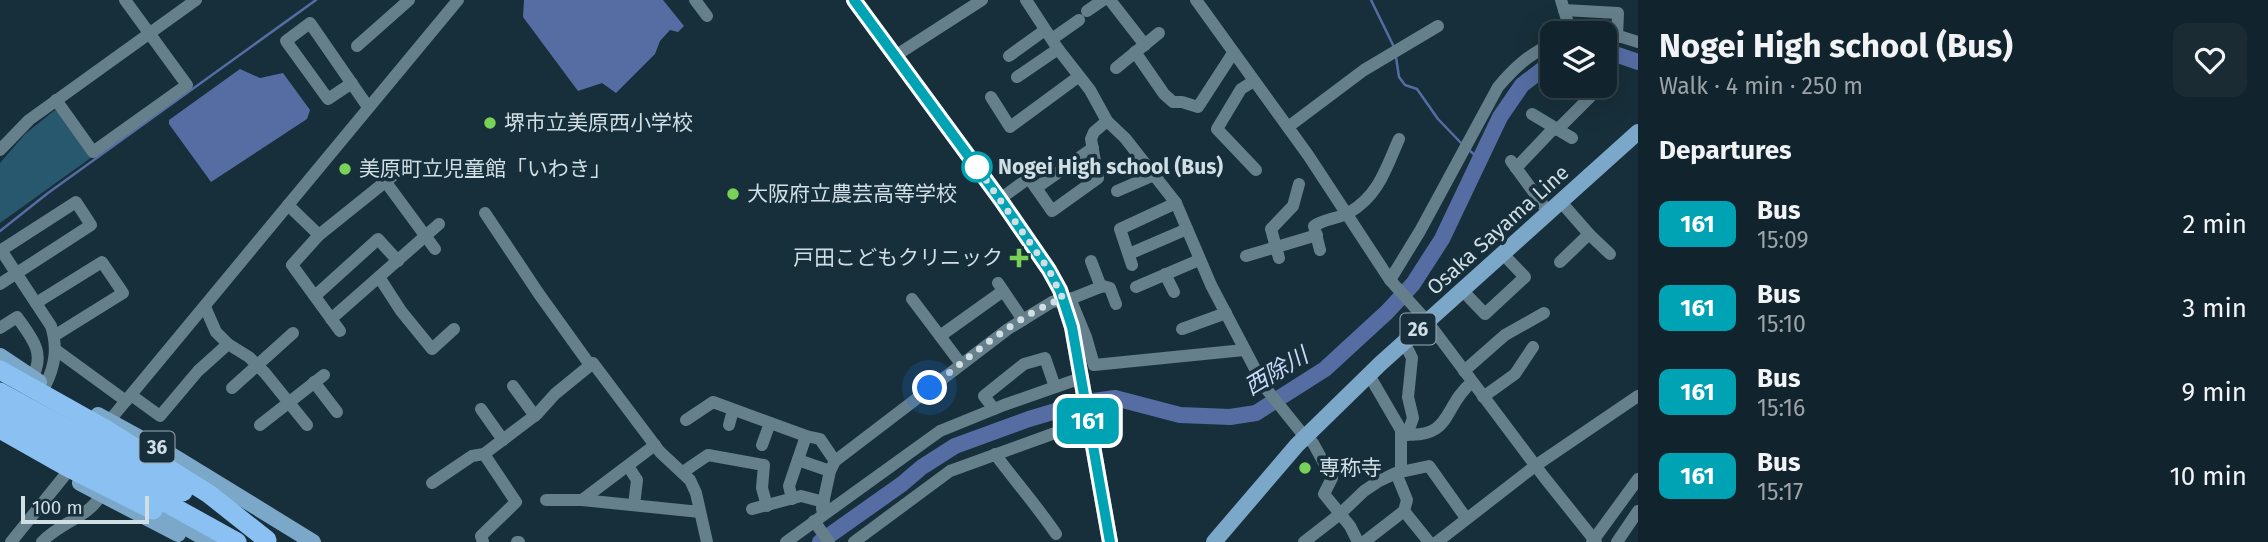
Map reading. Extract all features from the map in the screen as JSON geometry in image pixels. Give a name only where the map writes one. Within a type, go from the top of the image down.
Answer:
[{"type":"highway","points":[[0,368],[36,384],[209,494],[269,541]]},
{"type":"highway","points":[[0,392],[269,541]]},
{"type":"highway","points":[[0,411],[237,542]]},
{"type":"highway","points":[[1,430],[212,542]]},
{"type":"main road","points":[[854,0],[1000,199],[1066,299],[1110,542]]},
{"type":"main road","name":"Osaka Sayama Line","points":[[1213,542],[1305,437],[1369,375],[1638,132]]},
{"type":"main road","name":"36","points":[[0,356],[36,384],[173,456],[313,542]]},
{"type":"main road","name":"36","points":[[0,377],[98,434],[302,542]]},
{"type":"main road","points":[[1,430],[212,542]]},
{"type":"main road","points":[[70,469],[101,495],[169,537],[192,542]]},
{"type":"street","points":[[57,100],[93,152],[187,85],[125,0]]},
{"type":"street","points":[[0,150],[18,130],[57,100],[196,0]]},
{"type":"street","points":[[357,46],[409,0]]},
{"type":"street","points":[[11,542],[457,0]]},
{"type":"street","points":[[695,0],[707,16]]},
{"type":"street","points":[[895,56],[982,0]]},
{"type":"street","points":[[1026,0],[1078,77],[1090,90],[1107,121],[1125,138],[1176,203],[1199,260],[1244,350],[1265,388],[1313,443],[1332,478],[1324,494],[1350,526],[1358,542]]},
{"type":"street","points":[[1017,77],[1052,39],[1103,0]]},
{"type":"street","points":[[1110,0],[1140,48],[1164,94],[1173,102],[1198,107],[1233,52]]},
{"type":"street","points":[[1196,0],[1288,127],[1391,281],[1427,321],[1594,541],[1638,479]]},
{"type":"street","points":[[1562,5],[1618,13],[1616,21]]},
{"type":"street","points":[[352,83],[328,99],[286,41],[310,23],[352,83],[368,107]]},
{"type":"street","points":[[1288,127],[1364,70],[1438,26]]},
{"type":"street","points":[[1116,68],[1159,33]]},
{"type":"street","points":[[1617,37],[1638,42]]},
{"type":"street","points":[[1009,56],[1052,39]]},
{"type":"street","points":[[1391,281],[1497,87],[1515,66],[1540,50]]},
{"type":"street","points":[[991,97],[1010,127],[1078,77]]},
{"type":"street","points":[[1254,81],[1241,89],[1217,129],[1256,170]]},
{"type":"street","points":[[1589,98],[1513,165],[1555,207],[1610,254]]},
{"type":"street","points":[[1532,114],[1572,138]]},
{"type":"street","points":[[1000,199],[1029,178],[1052,211],[1098,178],[1091,139],[1094,132],[1107,121]]},
{"type":"street","points":[[1320,250],[1314,226],[1324,219],[1348,214],[1376,191],[1399,139]]},
{"type":"street","points":[[1036,188],[1093,148]]},
{"type":"street","points":[[1117,191],[1154,175]]},
{"type":"street","points":[[340,331],[292,265],[319,235],[390,178],[435,249]]},
{"type":"street","points":[[1277,253],[1271,229],[1293,206],[1299,184]]},
{"type":"street","points":[[0,284],[16,273],[91,225],[76,202],[1,250],[16,273],[51,326],[54,336],[56,350],[52,372],[36,384]]},
{"type":"street","points":[[1176,203],[1120,229],[1130,259],[1187,229]]},
{"type":"street","points":[[288,205],[319,235]]},
{"type":"street","points":[[485,213],[590,365]]},
{"type":"street","points":[[331,319],[439,224]]},
{"type":"street","points":[[1560,262],[1589,234]]},
{"type":"street","points":[[1246,256],[1277,253],[1317,235]]},
{"type":"street","points":[[314,296],[378,239],[398,261]]},
{"type":"street","points":[[1462,290],[1486,313],[1525,277],[1503,254]]},
{"type":"street","points":[[1136,287],[1199,260]]},
{"type":"street","points":[[1091,261],[1101,287]]},
{"type":"street","points":[[36,303],[102,262],[123,293],[54,336]]},
{"type":"street","points":[[1166,274],[1174,292]]},
{"type":"street","points":[[379,277],[401,311],[432,349],[454,329]]},
{"type":"street","points":[[940,336],[1001,287],[1023,320]]},
{"type":"street","points":[[819,514],[833,466],[961,364],[1023,320],[1052,302],[1101,287],[1110,288],[1116,304]]},
{"type":"street","points":[[912,299],[961,364]]},
{"type":"street","points":[[1066,299],[1086,337],[1094,365],[1244,350]]},
{"type":"street","points":[[205,307],[216,332],[257,365],[290,401],[307,425]]},
{"type":"street","points":[[1182,329],[1226,313]]},
{"type":"street","points":[[1464,371],[1505,335],[1544,313]]},
{"type":"street","points":[[0,328],[17,317],[28,333],[39,353],[40,365],[36,384]]},
{"type":"street","points":[[232,388],[293,334]]},
{"type":"street","points":[[1364,542],[1404,512],[1408,505],[1399,473],[1404,435],[1413,418],[1408,397],[1412,358],[1404,342]]},
{"type":"street","points":[[56,350],[160,416],[198,371],[228,344]]},
{"type":"street","points":[[1483,397],[1515,374],[1533,347]]},
{"type":"street","points":[[993,409],[984,396],[1024,364],[1045,358],[1055,387]]},
{"type":"street","points":[[432,483],[472,456],[484,454],[503,440],[535,416],[555,394],[593,363],[656,445],[693,487],[707,542]]},
{"type":"street","points":[[1369,375],[1404,435]]},
{"type":"street","points":[[260,425],[319,378],[337,412]]},
{"type":"street","points":[[786,542],[819,514],[866,486],[905,454],[940,431],[993,409],[1082,380]]},
{"type":"street","points":[[1404,435],[1418,436],[1434,430],[1454,409],[1461,391],[1472,382]]},
{"type":"street","points":[[513,386],[535,416]]},
{"type":"street","points":[[1437,542],[1535,466],[1638,396]]},
{"type":"street","points":[[686,420],[713,402],[820,439],[833,466]]},
{"type":"street","points":[[481,409],[503,440]]},
{"type":"street","points":[[729,425],[733,410]]},
{"type":"street","points":[[854,542],[950,471],[1088,418]]},
{"type":"street","points":[[762,445],[770,423]]},
{"type":"street","points":[[792,499],[789,486],[806,436]]},
{"type":"street","points":[[582,500],[656,445]]},
{"type":"street","points":[[483,542],[481,536],[516,502],[484,454]]},
{"type":"street","points":[[995,454],[1056,534]]},
{"type":"street","points":[[682,472],[708,455],[764,465],[762,488],[767,506]]},
{"type":"street","points":[[798,460],[833,466]]},
{"type":"street","points":[[628,466],[637,480],[634,505]]},
{"type":"street","points":[[1304,542],[1364,491],[1399,473],[1429,466],[1466,518]]},
{"type":"street","points":[[42,542],[94,507],[101,495]]},
{"type":"street","points":[[752,509],[801,496],[819,514],[829,542]]},
{"type":"street","points":[[545,500],[582,500],[700,512]]},
{"type":"street","points":[[1616,542],[1638,511]]},
{"type":"street","points":[[1404,512],[1429,542]]},
{"type":"shaded area","points":[[55,110],[59,111],[92,157],[0,223],[0,163],[25,134]]},
{"type":"water","points":[[524,0],[663,0],[684,26],[678,32],[670,30],[660,41],[655,54],[616,93],[602,83],[578,91],[523,17]]},
{"type":"water","points":[[240,69],[260,78],[283,73],[310,110],[307,119],[211,182],[169,124],[169,120]]},
{"type":"waterway","points":[[0,231],[48,193],[316,0]]},
{"type":"waterway","points":[[1371,0],[1394,47]]},
{"type":"waterway","name":"西除川","points":[[1617,55],[1638,62]]},
{"type":"waterway","points":[[1396,57],[1399,77],[1405,85],[1417,89],[1438,119],[1463,145]]},
{"type":"waterway","name":"西除川","points":[[820,542],[955,446],[1029,419],[1086,402],[1115,398],[1180,415],[1230,417],[1256,413],[1325,369],[1413,284],[1442,239],[1500,117],[1522,85],[1540,71]]},
{"type":"waterway","points":[[1468,149],[1479,159]]},
{"type":"bus line","name":"161","points":[[854,0],[1000,199],[1060,290],[1072,327],[1110,542]]},
{"type":"place","name":"堺市立美原西小学校","points":[[490,123]]},
{"type":"place","name":"Nogei High school (Bus)","points":[[977,167]]},
{"type":"place","name":"美原町立児童館「いわき」","points":[[345,169]]},
{"type":"place","name":"大阪府立農芸高等学校","points":[[733,194]]},
{"type":"place","name":"戸田こどもクリニック","points":[[1019,258]]},
{"type":"place","name":"専称寺","points":[[1305,468]]},
{"type":"route","points":[[930,388],[1008,329],[1052,302],[1063,299],[1049,270],[977,167]]}]
